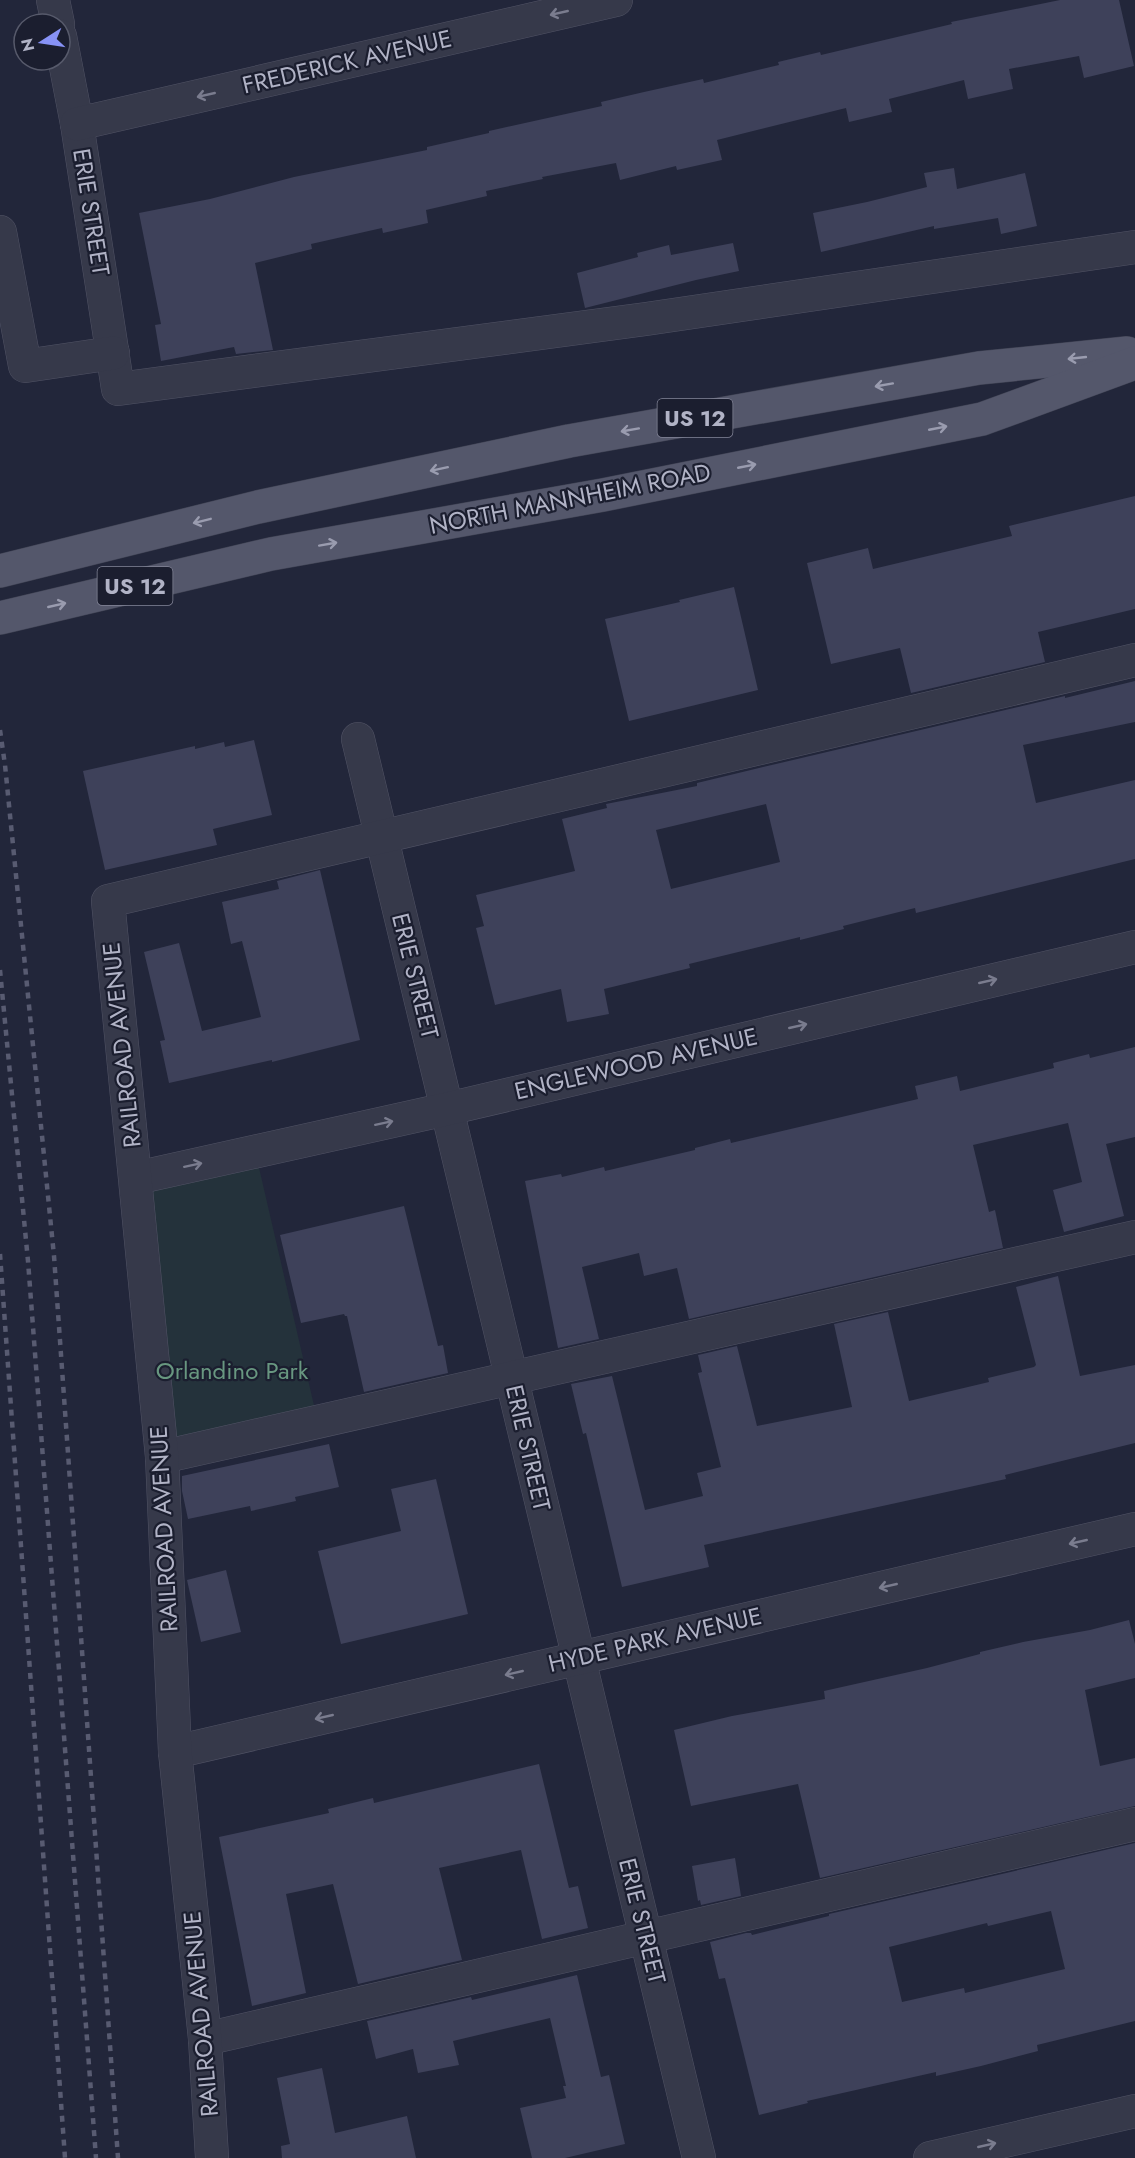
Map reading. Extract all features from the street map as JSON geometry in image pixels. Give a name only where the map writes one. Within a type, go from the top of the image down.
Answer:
[{"type":"main road","name":"US 12","points":[[0,571],[258,507],[569,441],[967,370],[1135,352]]},
{"type":"main road","name":"NORTH MANNHEIM ROAD","points":[[0,618],[271,554],[603,495],[982,419],[1135,363]]},
{"type":"street","name":"FREDERICK AVENUE","points":[[77,124],[616,0]]},
{"type":"street","name":"ERIE STREET","points":[[67,72],[118,389],[634,320],[1135,247]]},
{"type":"street","points":[[0,232],[25,366],[112,353]]},
{"type":"street","points":[[381,837],[1135,660]]},
{"type":"street","name":"ERIE STREET","points":[[358,739],[699,2158]]},
{"type":"street","name":"RAILROAD AVENUE","points":[[212,2158],[205,2039],[175,1752],[162,1457],[108,901],[381,837]]},
{"type":"street","name":"ENGLEWOOD AVENUE","points":[[136,1178],[447,1109],[1135,947]]},
{"type":"street","points":[[162,1457],[1135,1237]]},
{"type":"street","name":"HYDE PARK AVENUE","points":[[175,1752],[1135,1529]]},
{"type":"street","points":[[205,2039],[1135,1824]]},
{"type":"street","points":[[930,2158],[1135,2111]]},
{"type":"green space","name":"Orlandino Park","points":[[254,1146],[319,1427],[169,1462],[140,1171]]},
{"type":"building","points":[[1060,0],[1119,0],[1134,66],[1084,78],[1079,56],[1009,69],[1013,89],[968,99],[964,80],[889,99],[892,112],[849,122],[846,108],[717,140],[722,160],[677,170],[676,166],[620,180],[616,163],[542,177],[543,179],[486,191],[487,196],[426,210],[428,223],[383,233],[382,228],[311,244],[312,249],[255,263],[273,350],[236,354],[234,347],[161,361],[155,325],[161,324],[139,213],[210,199],[294,177],[427,150],[427,147],[602,106],[601,102],[644,92],[703,79],[704,83],[779,65],[778,62],[820,52],[821,55],[952,24],[951,22]]},
{"type":"building","points":[[954,168],[957,189],[1025,173],[1037,226],[1001,234],[998,218],[934,229],[934,226],[821,252],[813,213],[927,187],[924,173]]},
{"type":"building","points":[[733,243],[739,271],[585,308],[577,273],[638,257],[637,253],[669,245],[671,255]]},
{"type":"building","points":[[1135,496],[1135,609],[1038,632],[1045,662],[911,693],[900,648],[831,664],[807,563],[868,548],[873,569],[1012,536],[1009,526]]},
{"type":"building","points":[[734,587],[758,690],[629,721],[605,619]]},
{"type":"building","points":[[1135,681],[1135,722],[1023,745],[1036,803],[1135,780],[1135,859],[916,913],[915,908],[843,926],[844,929],[800,940],[800,937],[689,964],[690,968],[604,989],[609,1014],[567,1022],[561,989],[495,1005],[476,928],[484,926],[476,895],[575,871],[562,819],[607,808],[606,804],[697,786],[697,783],[759,768],[1065,696],[1065,698]],"holes":[[[766,804],[780,862],[671,889],[656,830]]]},
{"type":"building","points":[[254,740],[272,815],[213,829],[217,845],[105,870],[83,771],[195,746],[195,749],[224,742],[225,747]]},
{"type":"building","points":[[320,870],[360,1040],[272,1062],[272,1060],[169,1083],[160,1041],[165,1040],[144,952],[179,943],[202,1031],[261,1017],[242,941],[231,944],[222,902],[279,889],[277,881]]},
{"type":"building","points":[[1135,1047],[1135,1137],[1106,1144],[1124,1216],[1064,1232],[1053,1190],[1082,1182],[1068,1123],[973,1145],[989,1212],[995,1210],[1003,1248],[689,1319],[677,1268],[644,1276],[639,1253],[582,1267],[599,1339],[558,1348],[525,1181],[561,1174],[562,1177],[604,1167],[605,1171],[695,1150],[695,1148],[730,1139],[731,1143],[918,1099],[915,1086],[957,1076],[960,1091],[1054,1068],[1053,1063],[1089,1054],[1090,1058]]},
{"type":"building","points":[[404,1206],[438,1346],[443,1345],[448,1373],[364,1392],[347,1316],[344,1314],[301,1323],[280,1235]]},
{"type":"building","points":[[1058,1276],[1080,1376],[1135,1365],[1135,1443],[1005,1475],[1006,1479],[704,1545],[709,1567],[622,1587],[586,1433],[583,1434],[571,1384],[612,1376],[645,1510],[703,1496],[697,1473],[721,1467],[698,1373],[702,1372],[698,1355],[737,1346],[757,1426],[852,1407],[834,1324],[888,1312],[909,1401],[989,1382],[988,1378],[1034,1367],[1036,1365],[1016,1287]]},
{"type":"building","points":[[329,1444],[339,1487],[295,1497],[296,1501],[251,1511],[250,1506],[188,1519],[182,1491],[182,1476]]},
{"type":"building","points":[[436,1479],[468,1614],[341,1644],[318,1551],[401,1531],[391,1489]]},
{"type":"building","points":[[226,1570],[241,1632],[201,1642],[187,1580]]},
{"type":"building","points":[[1129,1620],[1135,1644],[1135,1678],[1085,1690],[1100,1766],[1135,1758],[1135,1806],[820,1878],[798,1784],[691,1806],[674,1730],[732,1716],[825,1699],[824,1691],[927,1668],[980,1654],[980,1652]]},
{"type":"building","points":[[539,1764],[569,1888],[578,1886],[588,1928],[542,1939],[521,1850],[439,1868],[462,1960],[358,1984],[333,1884],[286,1894],[306,1993],[252,2006],[219,1837],[329,1813],[328,1809],[373,1798],[374,1803]]},
{"type":"building","points":[[1135,1843],[1135,2021],[1037,2045],[1038,2051],[981,2066],[936,2076],[936,2072],[807,2101],[808,2103],[759,2115],[725,1978],[719,1979],[710,1942],[746,1933],[752,1935],[829,1916],[829,1914]],"holes":[[[1051,1911],[1065,1969],[965,1993],[964,1988],[902,2002],[889,1947],[987,1923],[988,1926]]]},
{"type":"building","points":[[735,1858],[741,1896],[701,1905],[700,1900],[698,1901],[692,1866]]},
{"type":"building","points":[[577,1975],[601,2077],[609,2075],[625,2144],[565,2158],[532,2158],[520,2108],[566,2098],[563,2086],[566,2086],[550,2018],[453,2041],[459,2065],[418,2073],[413,2049],[376,2059],[367,2021],[471,1997],[472,2000]]},
{"type":"building","points":[[322,2068],[335,2133],[407,2116],[416,2158],[282,2158],[281,2146],[290,2144],[277,2078]]},
{"type":"railway","points":[[0,730],[54,1256],[118,2158]]},
{"type":"railway","points":[[0,970],[28,1261],[96,2158]]},
{"type":"railway","points":[[0,1254],[65,2158]]}]
